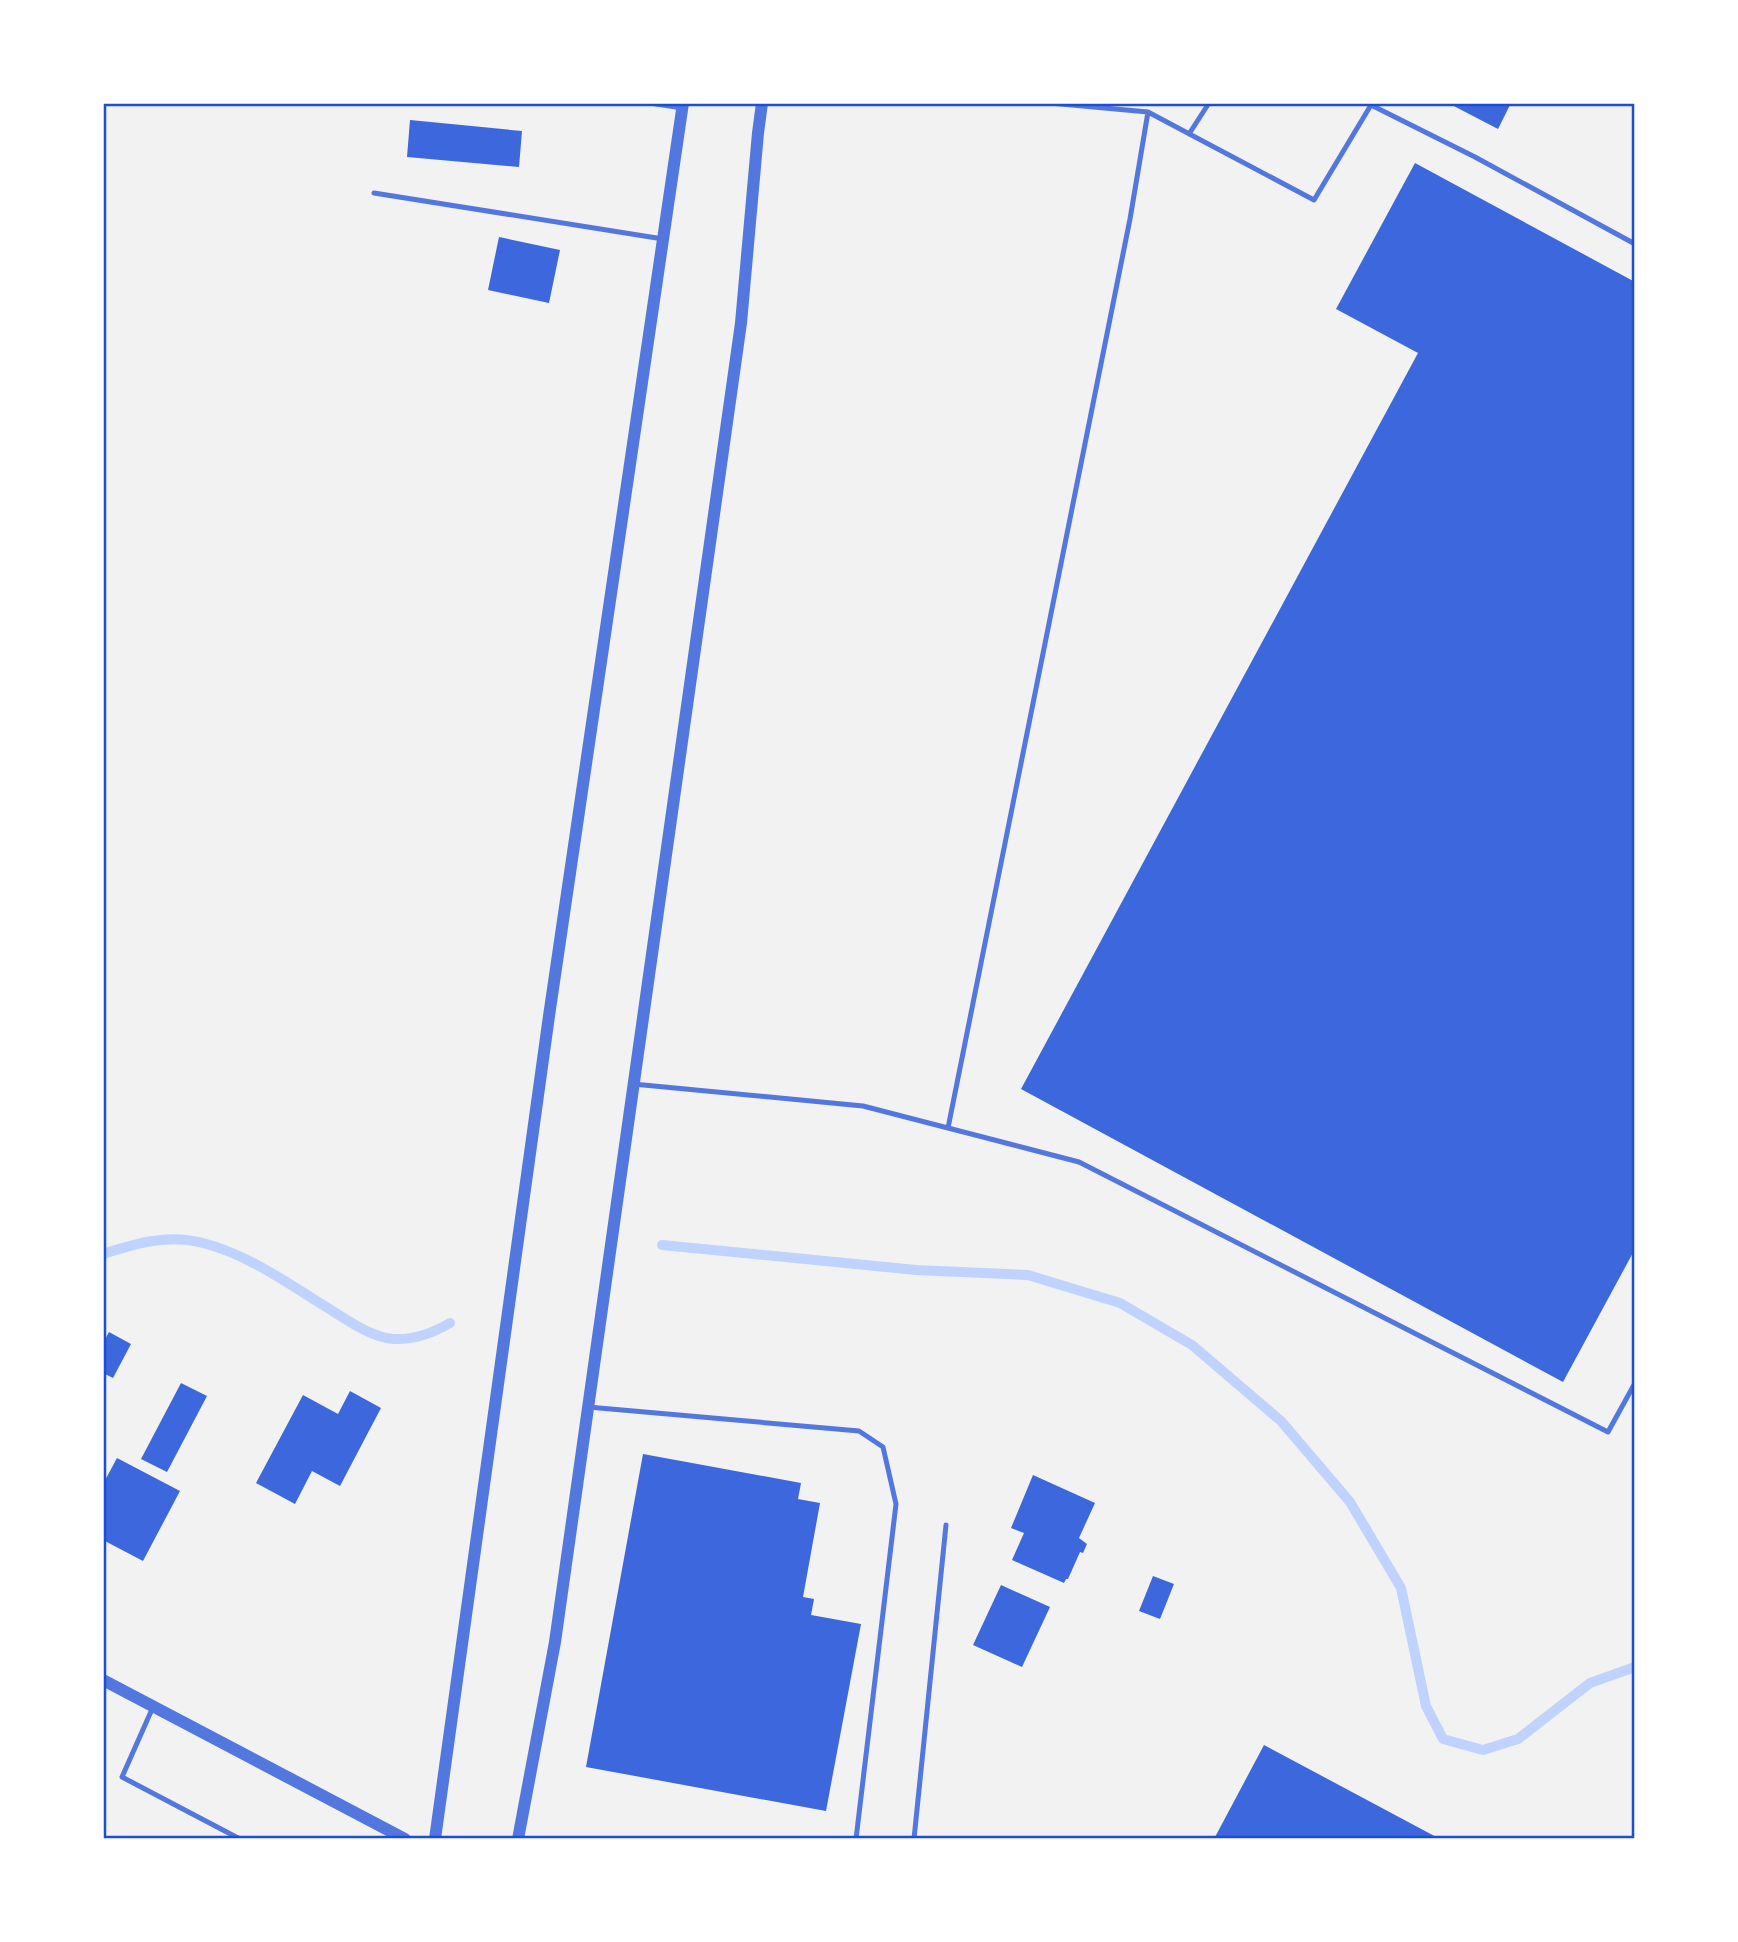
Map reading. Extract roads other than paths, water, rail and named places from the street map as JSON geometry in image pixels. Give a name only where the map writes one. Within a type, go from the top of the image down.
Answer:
[{"type":"street","points":[[517,1839],[555,1643],[634,1084],[741,323],[762,103]]},
{"type":"street","points":[[435,1839],[551,1002],[683,106]]},
{"type":"street","points":[[103,1680],[405,1839]]},
{"type":"lane","points":[[650,103],[683,106]]},
{"type":"lane","points":[[1049,103],[1148,112],[1314,200],[1369,104],[1475,157],[1635,244]]},
{"type":"lane","points":[[1189,134],[1209,103]]},
{"type":"lane","points":[[948,1128],[1128,233],[1148,112]]},
{"type":"lane","points":[[374,193],[663,239]]},
{"type":"lane","points":[[634,1084],[863,1105],[1079,1162],[1608,1432],[1635,1383]]},
{"type":"lane","points":[[587,1408],[859,1432],[883,1447],[897,1504],[856,1839]]},
{"type":"lane","points":[[914,1839],[946,1525]]},
{"type":"lane","points":[[153,1706],[122,1777],[240,1839]]},
{"type":"waterway","points":[[103,1254],[140,1243],[190,1240],[220,1248],[253,1263],[377,1336],[394,1339],[416,1337],[450,1323]]},
{"type":"waterway","points":[[662,1245],[916,1270],[1028,1275],[1120,1303],[1192,1345],[1281,1421],[1350,1502],[1401,1588],[1426,1706],[1443,1739],[1483,1750],[1518,1739],[1590,1683],[1635,1667]]}]
